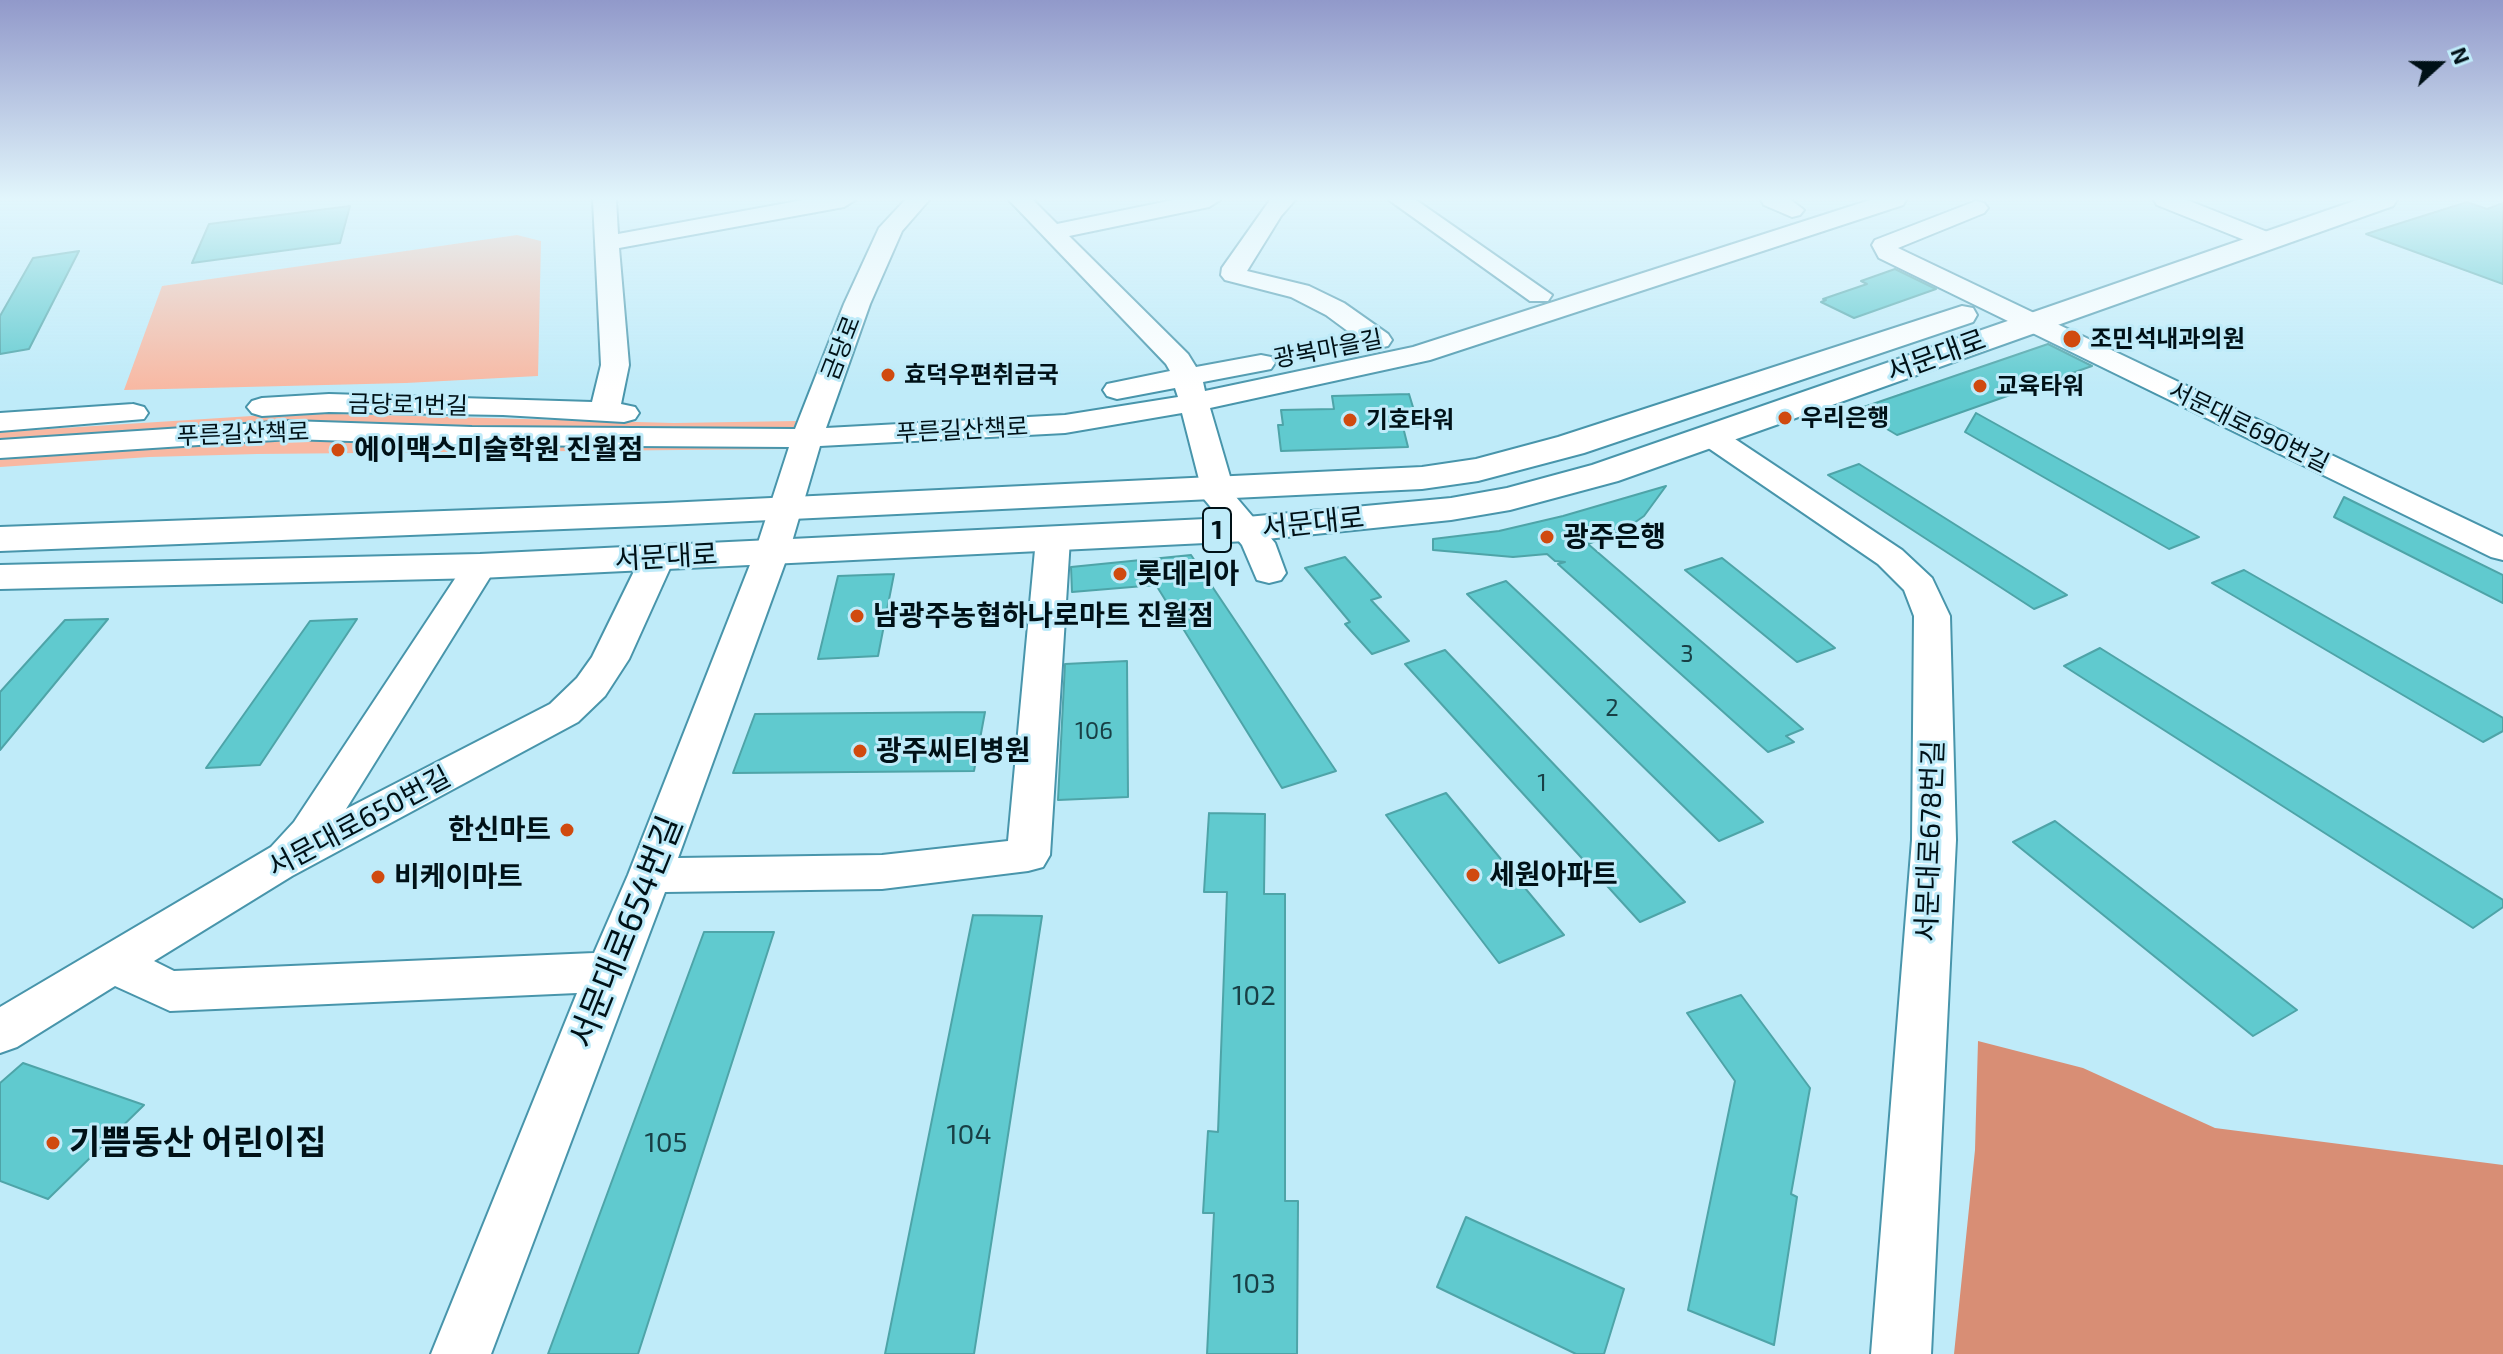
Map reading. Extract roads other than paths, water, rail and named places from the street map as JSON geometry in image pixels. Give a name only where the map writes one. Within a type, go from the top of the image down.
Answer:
[{"type":"main road","name":"서문대로","points":[[0,539],[603,517],[1422,478],[1478,470],[1665,416],[2118,263]]},
{"type":"main road","name":"서문대로","points":[[0,576],[480,566],[1247,529],[1451,509],[1510,499],[1605,473],[2200,263]]},
{"type":"main road","points":[[0,576],[48,557],[637,529],[649,527],[654,520],[603,517]]},
{"type":"street","points":[[604,411],[613,385],[615,365],[608,263]]},
{"type":"street","name":"금당로","points":[[786,508],[812,426],[875,263]]},
{"type":"street","points":[[1082,263],[1172,352],[1189,390],[1220,499],[1258,543],[1269,573]]},
{"type":"street","points":[[1238,263],[1234,275],[1300,291],[1335,309],[1378,340]]},
{"type":"street","points":[[1492,263],[1539,295]]},
{"type":"street","name":"광복마을길","points":[[1189,390],[1539,295],[1625,263]]},
{"type":"street","name":"푸른길산책로","points":[[0,449],[290,430],[472,436],[812,426],[1065,424],[1189,390],[1420,354],[1700,263]]},
{"type":"street","name":"서문대로690번길","points":[[1910,263],[2503,550]]},
{"type":"street","name":"금당로1번길","points":[[0,422],[329,403],[604,411],[812,426]]},
{"type":"street","name":"서문대로678번길","points":[[1712,437],[1890,557],[1920,586],[1932,616],[1934,840],[1901,1354]]},
{"type":"street","name":"서문대로654번길","points":[[461,1354],[609,972],[650,875],[786,508]]},
{"type":"street","points":[[650,875],[882,872],[1028,855],[1053,539]]},
{"type":"street","name":"서문대로650번길","points":[[0,1032],[276,864],[564,713],[591,687],[610,659],[658,557]]},
{"type":"street","points":[[276,864],[309,833],[480,566]]},
{"type":"street","points":[[111,962],[170,991],[609,972]]},
{"type":"place","name":"조민석내과의원","points":[[2072,339]]},
{"type":"place","name":"효덕우편취급국","points":[[888,375]]},
{"type":"place","name":"교육타워","points":[[1980,386]]},
{"type":"place","name":"우리은행","points":[[1785,418]]},
{"type":"place","name":"기호타워","points":[[1350,420]]},
{"type":"place","name":"에이맥스미술학원 진월점","points":[[338,450]]},
{"type":"place","name":"광주은행","points":[[1547,537]]},
{"type":"place","name":"롯데리아","points":[[1120,574]]},
{"type":"place","name":"남광주농협하나로마트 진월점","points":[[857,616]]},
{"type":"place","name":"광주씨티병원","points":[[860,751]]},
{"type":"place","name":"한신마트","points":[[567,830]]},
{"type":"place","name":"세원아파트","points":[[1473,875]]},
{"type":"place","name":"비케이마트","points":[[378,877]]},
{"type":"place","name":"기쁨동산 어린이집","points":[[53,1143]]}]
